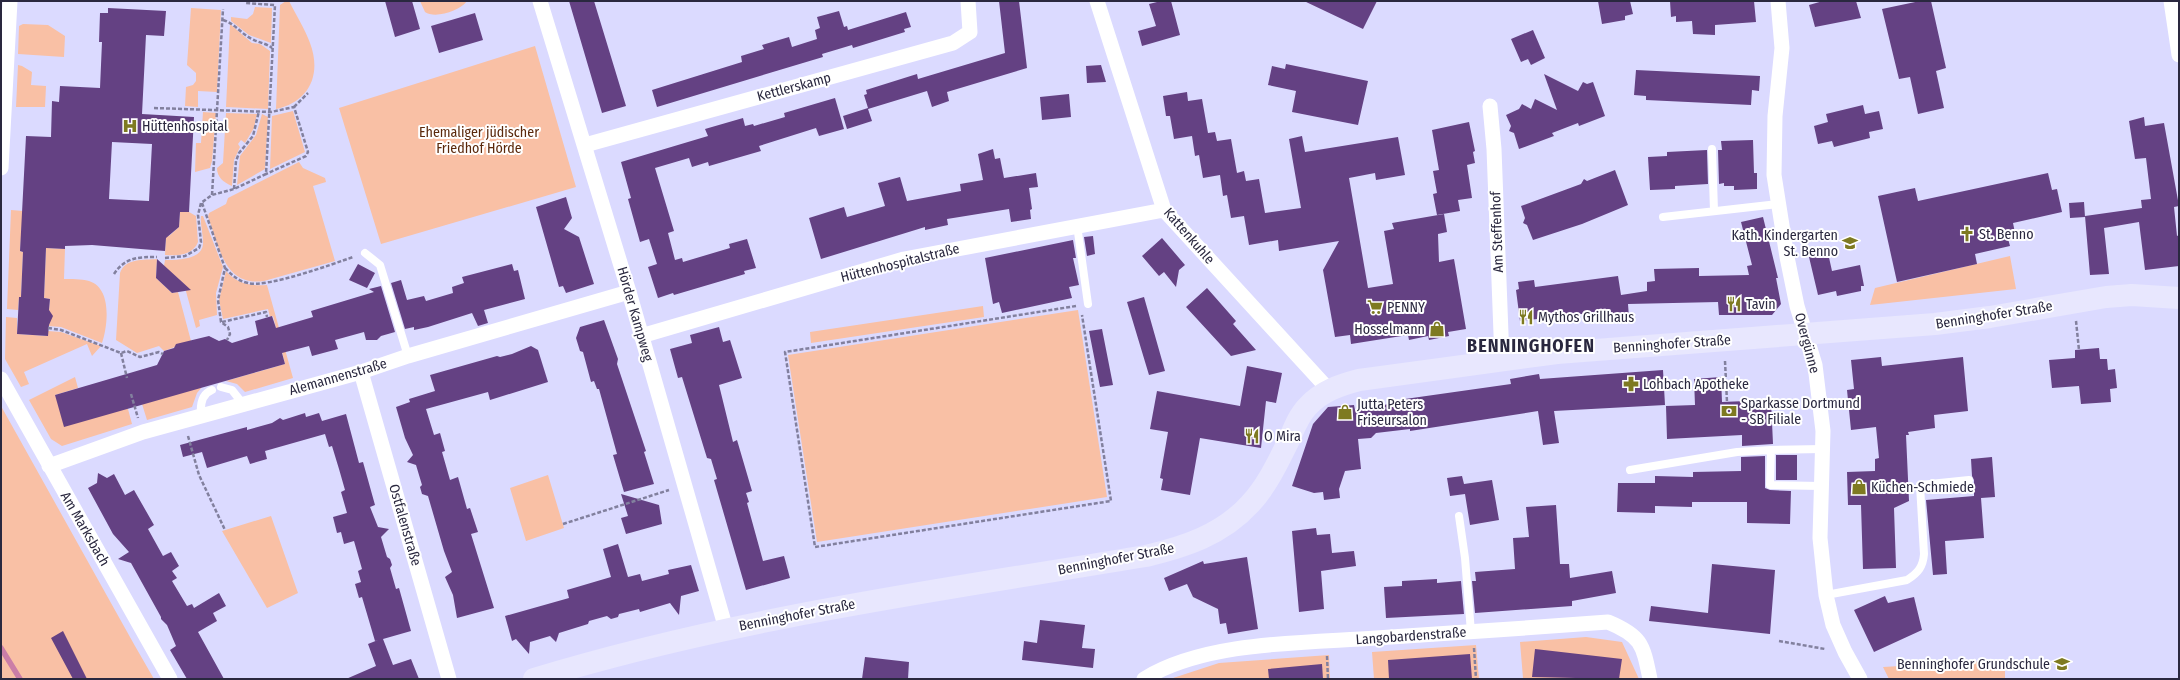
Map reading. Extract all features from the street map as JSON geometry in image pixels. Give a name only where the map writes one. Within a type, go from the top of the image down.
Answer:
[{"type":"main road","name":"Benninghofer Straße","points":[[534,679],[629,652],[726,629],[903,594],[1146,556],[1175,549],[1199,540],[1222,528],[1250,505],[1276,466],[1299,418],[1307,406],[1329,390],[1343,384],[1364,379],[1557,353],[1935,324],[1990,317],[2106,297],[2132,295],[2179,298]]},
{"type":"street","points":[[1,168],[10,1]]},
{"type":"street","name":"Hörder Kampweg","points":[[540,1],[629,292],[726,629]]},
{"type":"street","name":"Kettlerskamp","points":[[585,145],[953,44],[970,32],[968,1]]},
{"type":"street","name":"Kattenkuhle","points":[[1097,1],[1164,210],[1329,390]]},
{"type":"street","name":"Overgünne","points":[[1778,1],[1782,48],[1774,146],[1774,175],[1787,257],[1814,365],[1823,449],[1820,538],[1826,595],[1833,625],[1845,652],[1860,679]]},
{"type":"street","points":[[2171,1],[2179,55]]},
{"type":"street","name":"Am Steffenhof","points":[[1490,106],[1494,149],[1502,360]]},
{"type":"street","name":"Hüttenhospitalstraße","points":[[641,336],[904,259],[1077,225],[1164,210]]},
{"type":"street","name":"Alemannenstraße","points":[[49,466],[142,432],[361,372],[408,356],[629,292]]},
{"type":"street","name":"Ostfalenstraße","points":[[361,372],[449,679]]},
{"type":"street","name":"Am Marksbach","points":[[1,379],[170,679]]},
{"type":"street","name":"Langobardenstraße","points":[[1144,679],[1165,666],[1212,652],[1326,642],[1608,622],[1628,630],[1640,643],[1644,651],[1650,679]]},
{"type":"lane","points":[[1712,149],[1714,211]]},
{"type":"lane","points":[[1663,217],[1778,204]]},
{"type":"lane","points":[[1077,225],[1084,305]]},
{"type":"lane","points":[[365,253],[380,265],[408,356]]},
{"type":"lane","points":[[221,387],[232,390],[243,404]]},
{"type":"lane","points":[[201,416],[200,406],[204,396],[212,390]]},
{"type":"lane","points":[[1630,470],[1737,452],[1823,449]]},
{"type":"lane","points":[[1771,450],[1770,486],[1821,486]]},
{"type":"lane","points":[[1826,595],[1907,580],[1913,576],[1923,563],[1924,554],[1920,485],[1969,480]]},
{"type":"lane","points":[[1459,516],[1468,585],[1472,632]]},
{"type":"path","points":[[265,1],[266,5]]},
{"type":"path","points":[[245,3],[274,5],[266,174]]},
{"type":"path","points":[[212,195],[223,9]]},
{"type":"path","points":[[223,20],[232,22],[252,40],[264,42],[272,48]]},
{"type":"path","points":[[154,108],[269,112],[294,107],[308,93]]},
{"type":"path","points":[[165,258],[185,256],[199,248],[201,242],[198,215],[201,203],[212,195],[234,189],[306,156],[308,152],[294,107]]},
{"type":"path","points":[[234,189],[236,161],[239,153],[253,136],[259,111]]},
{"type":"path","points":[[201,203],[225,268],[238,279],[248,283],[262,283],[365,253]]},
{"type":"path","points":[[114,274],[120,265],[129,259],[157,256]]},
{"type":"path","points":[[225,268],[218,300],[221,322],[228,327],[230,334],[227,340]]},
{"type":"path","points":[[1084,305],[1111,501],[815,547],[785,352],[1084,305]]},
{"type":"path","points":[[221,322],[266,312],[267,317]]},
{"type":"path","points":[[2076,317],[2079,350]]},
{"type":"path","points":[[48,328],[61,330],[121,353],[127,351],[140,357],[159,352],[163,354]]},
{"type":"path","points":[[121,353],[127,378]]},
{"type":"path","points":[[1725,361],[1727,402]]},
{"type":"path","points":[[131,394],[142,432]]},
{"type":"path","points":[[183,421],[199,475],[225,530]]},
{"type":"path","points":[[563,524],[684,485]]},
{"type":"path","points":[[1472,632],[1476,679]]},
{"type":"path","points":[[1778,641],[1818,648]]},
{"type":"path","points":[[1326,642],[1328,679]]},
{"type":"green space","points":[[286,1],[289,1],[308,38],[313,55],[314,66],[310,85],[304,93],[297,100],[276,109],[280,5]]},
{"type":"green space","points":[[420,1],[467,1],[464,5],[453,11],[435,15],[425,12]]},
{"type":"green space","points":[[255,7],[272,8],[271,43],[249,35],[231,21],[231,17],[247,19],[253,14]]},
{"type":"green space","points":[[191,8],[221,10],[217,92],[198,91],[198,107],[185,106],[186,87],[193,85],[196,81],[196,73],[187,65]]},
{"type":"green space","points":[[23,24],[48,25],[65,36],[64,57],[18,54],[19,26]]},
{"type":"green space","points":[[230,24],[252,43],[260,44],[270,51],[268,109],[226,107]]},
{"type":"green space","name":"Ehemaliger jüdischer Friedhof Hörde","points":[[535,46],[576,187],[381,244],[339,108]]},
{"type":"green space","points":[[18,65],[32,72],[31,85],[46,86],[45,107],[16,107]]},
{"type":"green space","points":[[293,111],[305,152],[270,169],[272,116]]},
{"type":"green space","points":[[203,112],[216,113],[212,161],[210,168],[195,172],[196,143],[201,143]]},
{"type":"green space","points":[[226,113],[257,114],[254,128],[245,143],[241,140],[238,144],[240,147],[234,160],[232,186],[221,179],[217,168],[223,163]]},
{"type":"green space","points":[[262,114],[268,117],[265,169],[237,185],[240,156],[256,135]]},
{"type":"green space","points":[[299,162],[303,168],[325,178],[326,182],[313,186],[335,261],[264,281],[251,281],[240,278],[225,262],[220,252],[208,217],[209,213],[226,204],[228,198]]},
{"type":"green space","points":[[11,210],[23,211],[20,251],[23,252],[21,297],[19,297],[18,310],[7,309]]},
{"type":"green space","points":[[180,212],[189,212],[196,216],[198,242],[193,250],[184,254],[165,255],[166,235],[169,236],[179,227]]},
{"type":"green space","points":[[201,216],[203,216],[223,267],[216,293],[217,315],[199,320],[200,326],[196,328],[184,284],[164,266],[165,260],[189,258],[195,256],[202,248]]},
{"type":"green space","points":[[46,248],[65,249],[64,279],[89,281],[102,291],[105,299],[107,317],[102,343],[61,327],[48,326],[52,317],[49,311],[50,299],[44,298]]},
{"type":"green space","points":[[2010,256],[2016,289],[1870,305],[1875,288]]},
{"type":"green space","points":[[157,259],[156,278],[172,293],[178,292],[191,341],[164,351],[159,346],[137,353],[116,340],[120,273],[122,268],[130,262]]},
{"type":"green space","points":[[226,271],[235,279],[244,283],[267,285],[293,378],[245,392],[237,384],[226,381],[285,364],[273,316],[270,317],[268,309],[223,319],[219,300]]},
{"type":"green space","points":[[983,306],[984,317],[811,343],[810,332]]},
{"type":"green space","points":[[1078,310],[1107,497],[817,542],[788,355]]},
{"type":"green space","points":[[6,317],[17,318],[17,334],[48,336],[48,331],[61,332],[101,346],[92,356],[87,344],[24,372],[29,384],[21,387],[5,359]]},
{"type":"green space","points":[[75,377],[78,388],[55,395],[128,409],[132,424],[62,446],[51,439],[29,400]]},
{"type":"green space","points":[[202,387],[197,393],[192,407],[147,420],[142,404]]},
{"type":"green space","points":[[1,406],[135,646],[154,679],[1,679]]},
{"type":"green space","points":[[548,475],[564,528],[526,541],[510,488]]},
{"type":"green space","points":[[271,516],[298,593],[267,608],[222,531]]},
{"type":"green space","points":[[1586,637],[1622,642],[1639,679],[1512,679],[1523,678],[1520,642]]},
{"type":"green space","points":[[1476,645],[1479,679],[1374,679],[1372,652]]},
{"type":"green space","points":[[1329,655],[1330,679],[1170,679],[1219,663]]},
{"type":"green space","points":[[2005,660],[2005,679],[1889,679],[1883,667]]},
{"type":"building","points":[[385,1],[412,1],[420,29],[395,37]]},
{"type":"building","points":[[569,1],[594,1],[626,106],[602,113]]},
{"type":"building","points":[[999,1],[1019,1],[1027,68],[947,92],[949,101],[932,107],[927,91],[868,109],[872,121],[847,129],[843,116],[868,108],[864,95],[867,94],[866,90],[917,74],[918,79],[1005,53]]},
{"type":"building","points":[[1161,1],[1171,1],[1180,35],[1142,46],[1138,31],[1156,26],[1149,4]]},
{"type":"building","points":[[1304,1],[1377,1],[1363,29]]},
{"type":"building","points":[[1598,1],[1630,1],[1633,14],[1625,16],[1625,20],[1602,24]]},
{"type":"building","points":[[1670,1],[1754,1],[1756,22],[1715,25],[1715,35],[1693,34],[1692,21],[1676,22],[1676,16],[1671,17]]},
{"type":"building","points":[[1823,1],[1856,1],[1861,18],[1815,27],[1809,5]]},
{"type":"building","points":[[1920,1],[1931,1],[1946,68],[1936,71],[1944,108],[1918,114],[1910,77],[1899,79],[1882,9]]},
{"type":"building","name":"Hüttenhospital","points":[[108,8],[166,11],[164,36],[146,35],[142,114],[194,117],[189,212],[180,212],[179,227],[166,238],[165,251],[92,245],[65,246],[65,249],[46,248],[44,298],[50,299],[49,310],[53,316],[49,325],[48,336],[17,334],[19,297],[21,297],[23,252],[20,251],[26,136],[51,137],[52,101],[59,102],[60,86],[100,88],[102,42],[99,42],[100,13],[108,13]],"holes":[[[112,142],[152,144],[149,201],[109,199]]]},
{"type":"building","points":[[839,11],[844,27],[847,26],[848,30],[906,12],[911,27],[904,29],[905,32],[853,48],[852,45],[822,54],[823,57],[657,107],[652,90],[742,62],[741,56],[764,49],[762,45],[789,37],[792,47],[817,39],[815,30],[820,28],[817,17]]},
{"type":"building","points":[[475,13],[483,40],[439,53],[431,26]]},
{"type":"building","points":[[1533,30],[1545,58],[1531,65],[1528,59],[1521,62],[1511,39]]},
{"type":"building","points":[[1286,64],[1368,81],[1358,125],[1292,112],[1296,91],[1268,85],[1272,66],[1285,69]]},
{"type":"building","points":[[1101,65],[1106,82],[1087,83],[1086,66]]},
{"type":"building","points":[[1636,70],[1760,76],[1759,91],[1752,90],[1751,105],[1646,100],[1646,96],[1634,95]]},
{"type":"building","points":[[1544,74],[1578,91],[1583,82],[1587,84],[1593,82],[1605,116],[1579,126],[1578,123],[1552,133],[1554,136],[1519,149],[1514,133],[1509,131],[1511,126],[1506,115],[1519,109],[1522,104],[1531,109],[1535,99],[1557,110]]},
{"type":"building","points":[[1187,92],[1188,101],[1202,99],[1208,133],[1215,132],[1217,141],[1231,139],[1237,173],[1244,171],[1246,181],[1259,179],[1265,213],[1301,208],[1289,139],[1302,136],[1305,152],[1398,137],[1405,175],[1376,180],[1375,173],[1349,178],[1368,288],[1393,284],[1384,231],[1394,229],[1392,223],[1444,214],[1447,232],[1438,234],[1439,262],[1454,259],[1466,329],[1448,332],[1449,336],[1429,340],[1428,336],[1409,340],[1408,335],[1351,344],[1350,335],[1335,337],[1323,270],[1339,241],[1279,251],[1278,240],[1249,245],[1244,216],[1231,218],[1227,195],[1223,196],[1220,175],[1203,178],[1199,155],[1195,156],[1192,136],[1174,139],[1170,116],[1166,116],[1163,96]]},
{"type":"building","points":[[1069,94],[1071,117],[1042,120],[1040,97]]},
{"type":"building","points":[[835,98],[844,129],[819,136],[816,128],[759,146],[761,151],[709,166],[708,162],[692,167],[689,158],[655,168],[674,231],[668,233],[675,260],[682,258],[683,262],[730,248],[729,244],[747,239],[756,268],[744,271],[745,274],[674,295],[673,293],[658,298],[648,267],[657,264],[649,239],[640,242],[628,199],[631,198],[621,162],[708,136],[705,129],[743,118],[745,126],[753,124],[754,126],[785,117],[784,113]]},
{"type":"building","points":[[1863,105],[1865,114],[1879,111],[1883,129],[1869,132],[1870,138],[1834,147],[1832,141],[1818,144],[1814,126],[1828,122],[1826,114]]},
{"type":"building","points":[[2144,117],[2145,126],[2164,123],[2179,206],[2174,207],[2177,236],[2179,235],[2179,266],[2145,270],[2139,222],[2104,228],[2109,274],[2090,275],[2085,216],[2142,208],[2141,200],[2151,199],[2146,158],[2135,159],[2129,121]]},
{"type":"building","points":[[1469,122],[1475,151],[1473,152],[1475,163],[1467,165],[1472,198],[1458,200],[1460,211],[1437,215],[1433,194],[1437,193],[1433,171],[1439,170],[1432,130]]},
{"type":"building","points":[[1753,140],[1754,173],[1757,173],[1757,189],[1734,190],[1734,186],[1724,186],[1724,183],[1719,184],[1718,150],[1722,150],[1721,141]]},
{"type":"building","points":[[993,149],[995,159],[1000,158],[1004,178],[1036,173],[1038,187],[1029,188],[1032,209],[1030,210],[1031,219],[1011,222],[1009,209],[947,219],[948,225],[925,230],[925,227],[821,259],[809,218],[844,207],[847,217],[885,206],[878,183],[900,177],[907,201],[961,191],[960,184],[983,180],[978,154]]},
{"type":"building","points":[[1707,150],[1708,184],[1675,186],[1675,189],[1650,190],[1648,157],[1667,156],[1667,152]]},
{"type":"building","points":[[1615,170],[1628,205],[1582,224],[1533,240],[1527,225],[1523,223],[1525,218],[1521,206],[1581,184],[1584,179],[1587,181]]},
{"type":"building","name":"St. Benno","points":[[2048,173],[2052,190],[2057,189],[2062,212],[2013,223],[2015,233],[2007,235],[2010,246],[1975,254],[1977,264],[1897,282],[1878,196],[1915,188],[1918,201]]},
{"type":"building","points":[[566,197],[572,218],[564,229],[579,237],[594,284],[566,293],[563,286],[559,287],[536,207]]},
{"type":"building","points":[[2084,202],[2085,217],[2070,218],[2069,203]]},
{"type":"building","points":[[1763,217],[1778,278],[1776,278],[1781,304],[1772,315],[1719,315],[1718,302],[1628,304],[1629,318],[1600,322],[1599,312],[1520,321],[1516,290],[1519,289],[1518,282],[1534,280],[1535,287],[1618,276],[1621,295],[1647,291],[1647,282],[1655,281],[1654,269],[1699,268],[1699,276],[1749,275],[1747,266],[1752,265],[1741,222]]},
{"type":"building","points":[[1093,236],[1095,254],[1087,256],[1084,237]]},
{"type":"building","points":[[1162,238],[1185,265],[1179,270],[1176,287],[1164,272],[1159,276],[1142,256]]},
{"type":"building","points":[[1073,240],[1076,258],[1073,258],[1079,285],[1069,287],[1072,298],[1002,313],[999,302],[993,304],[985,258]]},
{"type":"building","points":[[1828,253],[1832,271],[1860,265],[1864,286],[1861,286],[1861,291],[1837,296],[1836,291],[1818,295],[1809,257]]},
{"type":"building","points":[[157,259],[191,290],[172,293],[156,278]]},
{"type":"building","points":[[358,264],[375,273],[367,288],[349,280]]},
{"type":"building","points":[[512,264],[514,271],[518,270],[525,299],[484,310],[488,323],[478,326],[472,313],[428,327],[414,330],[414,327],[405,329],[391,283],[401,280],[407,300],[424,296],[426,301],[453,293],[452,287],[464,283],[462,277]]},
{"type":"building","points":[[381,286],[395,332],[381,336],[377,340],[366,340],[364,332],[335,340],[338,349],[312,356],[309,346],[282,353],[285,364],[64,427],[55,395],[157,365],[164,351],[174,348],[176,344],[209,336],[219,341],[225,339],[232,343],[258,335],[255,321],[272,316],[276,328],[313,317],[311,311],[374,292],[369,289]]},
{"type":"building","points":[[1207,288],[1236,321],[1233,324],[1256,350],[1231,356],[1186,307]]},
{"type":"building","points":[[1144,297],[1165,371],[1149,375],[1127,302]]},
{"type":"building","points":[[604,320],[618,359],[617,364],[646,451],[644,452],[654,484],[624,492],[613,455],[617,454],[599,389],[597,389],[594,381],[591,382],[583,352],[580,351],[576,338],[580,327]]},
{"type":"building","points":[[719,327],[723,342],[730,340],[742,378],[719,385],[733,442],[737,440],[752,491],[746,493],[749,502],[747,503],[763,561],[784,556],[790,578],[746,590],[714,480],[717,479],[711,459],[707,458],[682,377],[678,378],[670,349],[692,343],[690,335]]},
{"type":"building","points":[[1102,329],[1113,385],[1100,387],[1089,331]]},
{"type":"building","points":[[531,346],[538,350],[548,382],[490,400],[488,392],[426,409],[434,435],[440,433],[445,451],[442,452],[450,480],[458,477],[467,509],[470,508],[478,532],[471,534],[494,608],[457,618],[453,595],[445,577],[452,572],[444,551],[428,496],[422,494],[420,487],[422,485],[416,465],[407,462],[413,455],[405,438],[396,407],[410,402],[409,399],[435,391],[430,375],[497,356],[500,357],[512,354]]},
{"type":"building","points":[[2099,348],[2100,359],[2107,359],[2108,370],[2115,369],[2117,388],[2110,389],[2111,402],[2081,404],[2079,386],[2052,388],[2049,360],[2075,358],[2075,350]]},
{"type":"building","points":[[1881,357],[1882,366],[1963,357],[1968,411],[1934,415],[1935,428],[1908,432],[1909,435],[1906,435],[1909,501],[1894,508],[1896,568],[1863,569],[1861,505],[1848,505],[1847,472],[1875,471],[1875,459],[1879,458],[1876,427],[1851,430],[1847,390],[1854,389],[1851,360]]},
{"type":"building","points":[[1247,366],[1282,373],[1276,403],[1266,401],[1261,448],[1200,438],[1190,495],[1161,490],[1163,479],[1160,478],[1168,432],[1150,429],[1157,391],[1240,406]]},
{"type":"building","points":[[1663,370],[1665,405],[1554,411],[1559,443],[1543,445],[1538,411],[1410,431],[1410,429],[1376,433],[1371,438],[1358,439],[1361,469],[1345,471],[1339,489],[1340,498],[1324,500],[1323,492],[1314,493],[1292,486],[1313,424],[1328,407],[1354,405],[1355,410],[1406,401],[1405,399],[1511,384],[1510,379],[1539,374],[1540,379]]},
{"type":"building","points":[[1721,377],[1722,402],[1771,400],[1773,444],[1742,446],[1742,435],[1667,439],[1666,406],[1695,405],[1694,379]]},
{"type":"building","points":[[305,413],[306,417],[319,413],[322,421],[346,414],[359,463],[363,462],[375,505],[370,507],[378,527],[389,529],[381,537],[387,557],[390,559],[392,565],[390,568],[396,589],[399,588],[411,631],[383,639],[393,665],[411,659],[419,679],[346,679],[376,666],[368,644],[378,640],[375,641],[362,597],[359,598],[355,584],[361,582],[358,571],[362,569],[354,541],[344,544],[341,532],[337,533],[333,517],[347,513],[341,492],[345,490],[332,446],[329,447],[325,434],[265,451],[267,459],[250,464],[247,456],[207,468],[202,452],[183,457],[180,445],[247,427],[247,430],[272,423],[280,418],[283,420]]},
{"type":"building","points":[[1776,455],[1797,455],[1797,480],[1776,480]]},
{"type":"building","points":[[1765,456],[1765,488],[1770,490],[1791,491],[1790,524],[1747,523],[1747,502],[1692,502],[1692,507],[1655,506],[1655,513],[1617,512],[1618,483],[1655,483],[1655,476],[1693,477],[1693,472],[1741,471],[1741,457]]},
{"type":"building","points":[[1992,457],[1995,497],[1981,498],[1984,538],[1945,541],[1947,574],[1933,575],[1926,500],[1974,496],[1974,480],[1972,476],[1971,459]]},
{"type":"building","points":[[98,473],[107,478],[114,474],[125,495],[134,490],[154,525],[148,529],[163,556],[171,552],[179,566],[172,571],[177,578],[172,581],[187,606],[192,604],[194,608],[219,593],[226,606],[213,613],[217,621],[198,632],[224,679],[187,679],[170,650],[176,646],[167,625],[161,619],[131,563],[118,559],[129,552],[113,534],[88,488],[97,483]]},
{"type":"building","points":[[1462,476],[1464,484],[1492,480],[1499,520],[1470,525],[1465,494],[1450,496],[1447,478]]},
{"type":"building","points":[[621,494],[659,505],[662,524],[626,534],[621,518],[628,516]]},
{"type":"building","points":[[1556,505],[1560,564],[1569,564],[1570,578],[1612,571],[1616,593],[1572,601],[1572,606],[1475,613],[1472,581],[1476,581],[1475,572],[1515,569],[1513,538],[1529,537],[1526,507]]},
{"type":"building","points":[[1316,528],[1317,535],[1330,534],[1332,553],[1354,551],[1356,566],[1321,571],[1324,609],[1299,612],[1292,531]]},
{"type":"building","points":[[618,544],[628,577],[640,574],[642,581],[669,574],[668,570],[691,565],[699,591],[681,596],[679,615],[670,603],[640,612],[639,609],[619,614],[618,617],[611,619],[607,616],[589,621],[588,624],[559,633],[556,642],[550,636],[530,642],[529,654],[516,639],[512,641],[505,616],[569,598],[567,590],[611,577],[603,549]]},
{"type":"building","points":[[1247,557],[1258,629],[1228,634],[1226,623],[1220,624],[1218,609],[1193,597],[1187,584],[1169,591],[1164,578],[1203,561],[1204,564]]},
{"type":"building","points":[[1712,564],[1775,570],[1770,634],[1649,621],[1651,606],[1708,613]]},
{"type":"building","points":[[1437,579],[1437,583],[1461,581],[1464,614],[1386,618],[1384,587],[1402,586],[1402,581]]},
{"type":"building","points":[[1885,596],[1888,603],[1914,597],[1922,630],[1874,652],[1854,610]]},
{"type":"building","points":[[1040,620],[1085,625],[1082,648],[1095,649],[1093,668],[1022,660],[1024,641],[1037,643]]},
{"type":"building","points":[[63,631],[87,679],[73,679],[51,638]]},
{"type":"building","points":[[1535,649],[1622,659],[1619,679],[1532,677]]},
{"type":"building","points":[[1470,654],[1472,679],[1389,679],[1388,660]]},
{"type":"building","points":[[865,657],[909,662],[908,679],[862,679]]},
{"type":"building","points":[[1322,664],[1323,679],[1269,679],[1268,669]]},
{"type":"waterway","points":[[1,648],[20,679]]},
{"type":"place","name":"Hüttenhospital","points":[[130,126]]},
{"type":"place","name":"St. Benno","points":[[1967,234]]},
{"type":"place","name":"Kath. Kindergarten St. Benno","points":[[1850,243]]},
{"type":"place","name":"Tavin","points":[[1734,304]]},
{"type":"place","name":"PENNY","points":[[1375,307]]},
{"type":"place","name":"Mythos Grillhaus","points":[[1526,317]]},
{"type":"place","name":"Hosselmann","points":[[1437,329]]},
{"type":"place","name":"Lohbach Apotheke","points":[[1631,384]]},
{"type":"place","name":"Sparkasse Dortmund - SB Filiale","points":[[1729,411]]},
{"type":"place","name":"Jutta Peters Friseursalon","points":[[1345,412]]},
{"type":"place","name":"O Mira","points":[[1252,436]]},
{"type":"place","name":"Küchen-Schmiede","points":[[1859,487]]},
{"type":"place","name":"Benninghofer Grundschule","points":[[2062,664]]},
{"type":"district","name":"BENNINGHOFEN","points":[[1531,346]]}]
